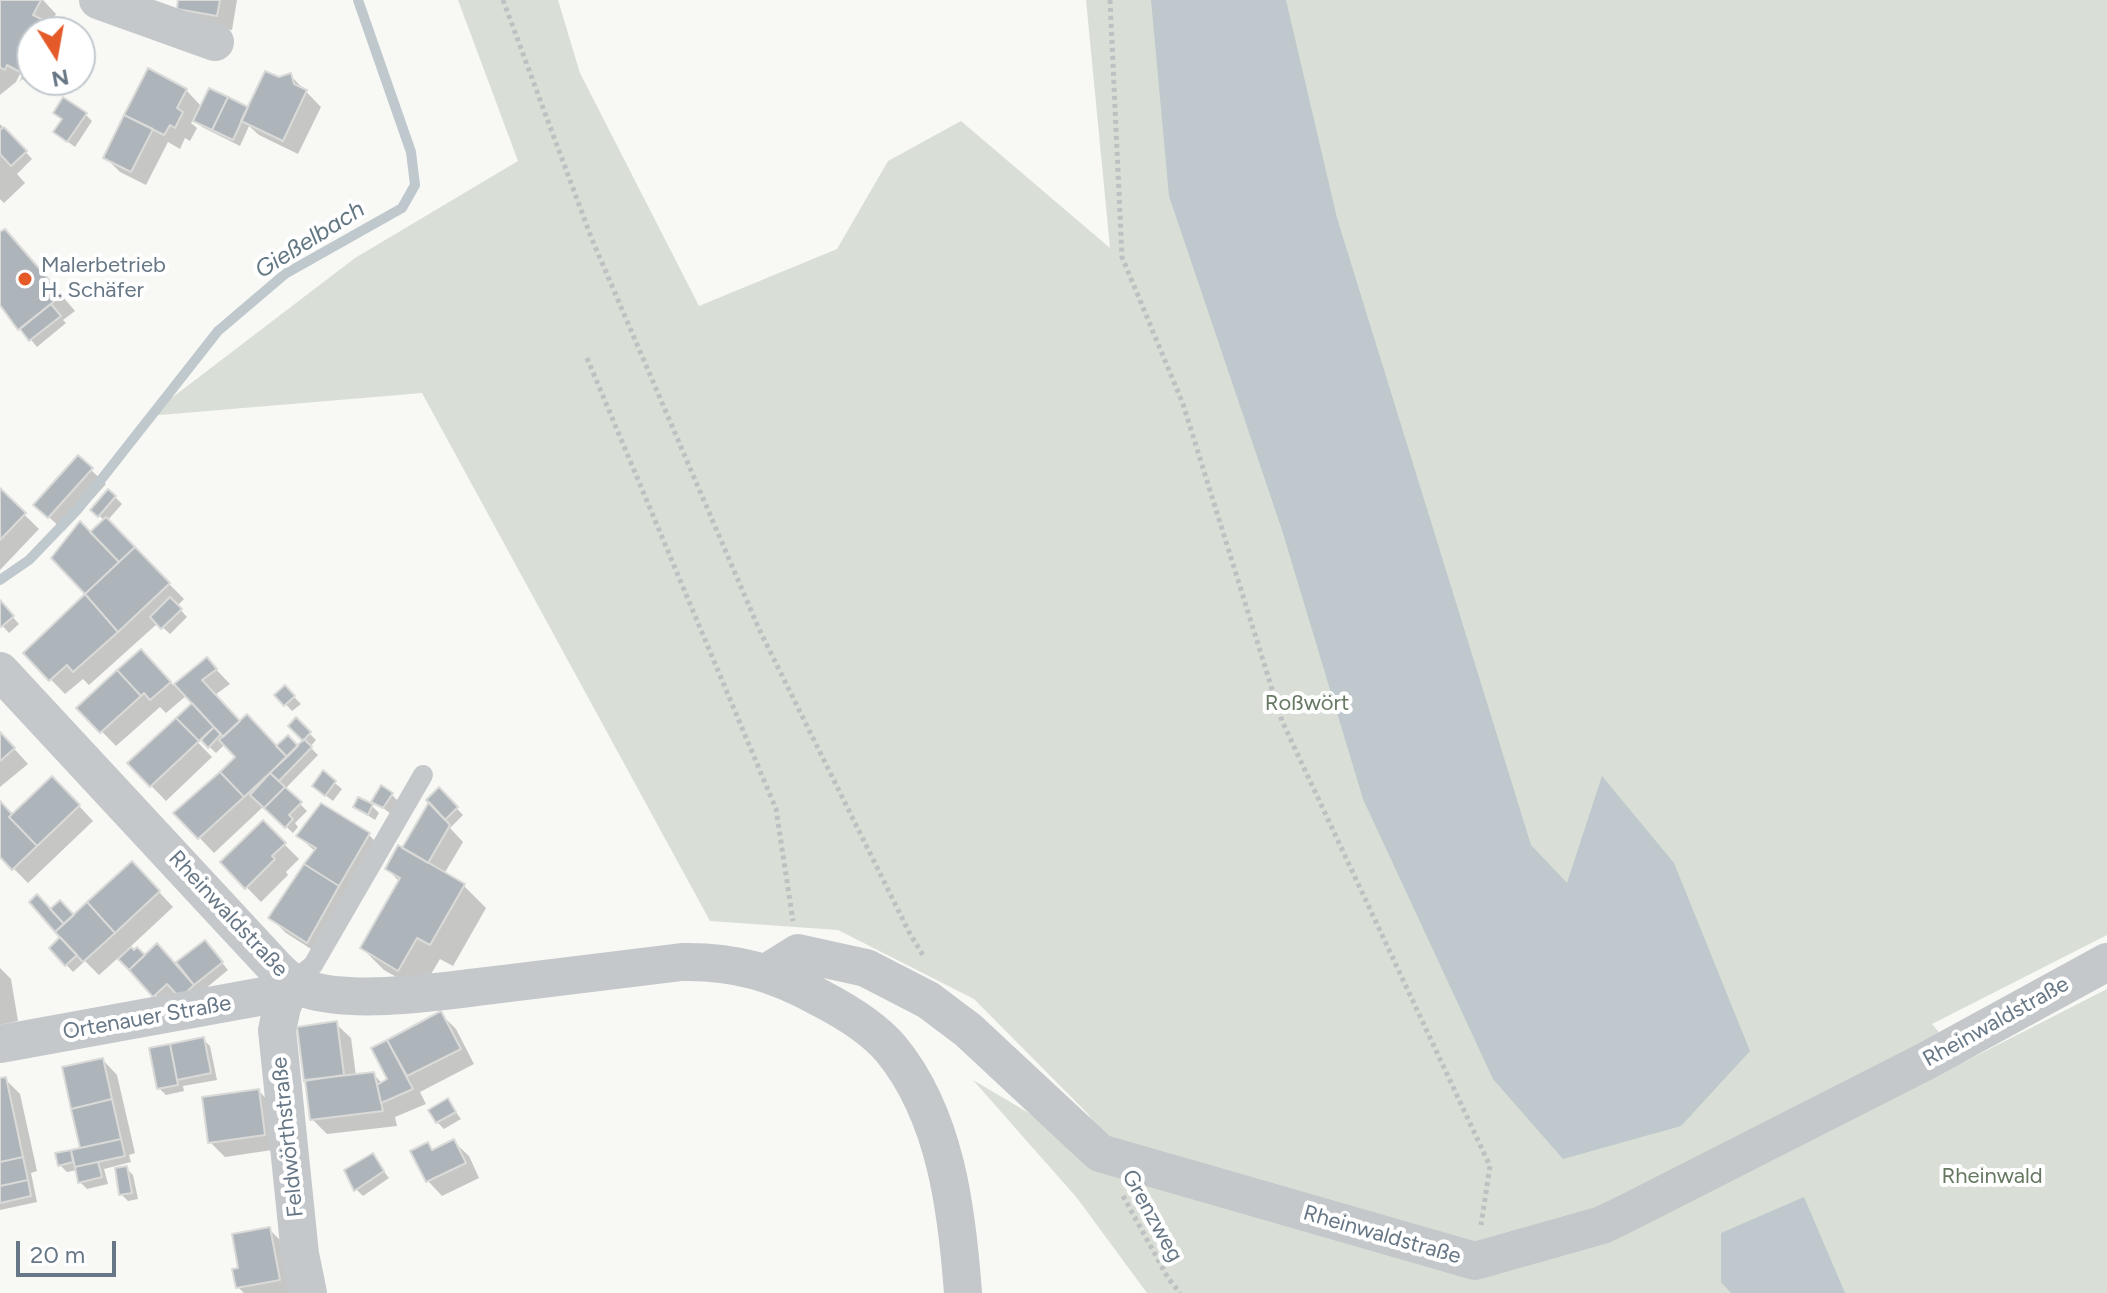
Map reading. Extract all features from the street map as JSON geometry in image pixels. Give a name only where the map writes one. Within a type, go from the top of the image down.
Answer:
[{"type":"street","points":[[98,0],[215,42]]},
{"type":"street","name":"Rheinwaldstraße","points":[[0,671],[272,964],[305,989],[371,995],[421,994],[682,962],[716,961],[740,965],[804,988],[867,1027],[891,1049],[908,1075],[924,1107],[944,1161],[959,1239],[962,1285]]},
{"type":"street","points":[[766,973],[798,953]]},
{"type":"street","name":"Rheinwaldstraße","points":[[798,953],[866,968],[928,1000],[968,1030],[1100,1153],[1475,1261],[1602,1225],[1926,1061],[2107,962]]},
{"type":"street","name":"Ortenauer Straße","points":[[0,1044],[264,996],[292,982]]},
{"type":"street","name":"Feldwörthstraße","points":[[292,982],[277,1030],[300,1254],[308,1293]]},
{"type":"lane","points":[[292,982],[313,965],[423,775]]},
{"type":"path","points":[[503,0],[591,237],[759,629],[909,932],[931,969]]},
{"type":"path","points":[[1110,0],[1122,257],[1183,404],[1282,721],[1490,1166],[1475,1261]]},
{"type":"path","points":[[587,358],[776,809],[798,953]]},
{"type":"path","name":"Grenzweg","points":[[1100,1153],[1168,1278],[1180,1293]]},
{"type":"green space","name":"Roßwört","points":[[458,0],[558,0],[580,73],[699,306],[837,249],[888,161],[961,121],[1110,248],[1086,0],[2107,0],[2107,935],[1932,1024],[1964,1062],[2107,989],[2107,1293],[1147,1293],[1077,1198],[973,1080],[1127,1171],[1088,1114],[974,999],[838,930],[710,921],[422,393],[148,416],[355,258],[518,161]]},
{"type":"shaded area","points":[[1151,0],[1286,0],[1337,218],[1531,845],[1567,883],[1602,776],[1674,863],[1750,1051],[1681,1126],[1563,1159],[1493,1079],[1363,799],[1282,530],[1169,196]]},
{"type":"shaded area","points":[[1804,1197],[1845,1293],[1731,1293],[1721,1282],[1721,1233]]},
{"type":"building","points":[[0,0],[41,0],[35,16],[16,16],[16,70],[7,65],[5,70],[0,67]]},
{"type":"building","points":[[178,0],[220,0],[217,16],[177,9]]},
{"type":"building","points":[[148,68],[187,89],[177,108],[183,112],[175,128],[170,125],[164,135],[124,115]]},
{"type":"building","points":[[265,71],[279,77],[291,73],[294,84],[307,90],[283,141],[241,121]]},
{"type":"building","points":[[209,88],[228,97],[212,130],[193,121]]},
{"type":"building","points":[[63,97],[87,113],[67,142],[53,132],[62,119],[53,113]]},
{"type":"building","points":[[228,97],[248,107],[233,140],[212,130]]},
{"type":"building","points":[[124,115],[153,129],[131,172],[103,158]]},
{"type":"building","points":[[4,127],[27,151],[11,166],[0,154],[0,130]]},
{"type":"building","name":"Malerbetrieb H. Schäfer","points":[[5,229],[62,295],[18,330],[0,305],[0,232]]},
{"type":"building","points":[[51,304],[61,316],[29,341],[20,329]]},
{"type":"building","points":[[78,455],[93,468],[48,518],[33,505]]},
{"type":"building","points":[[0,488],[26,513],[0,540]]},
{"type":"building","points":[[108,489],[116,496],[98,517],[90,510]]},
{"type":"building","points":[[106,517],[135,547],[119,562],[90,532]]},
{"type":"building","points":[[80,521],[119,562],[85,594],[51,558]]},
{"type":"building","points":[[135,547],[170,583],[118,632],[85,594]]},
{"type":"building","points":[[85,594],[118,632],[73,672],[67,665],[49,681],[23,653]]},
{"type":"building","points":[[170,597],[182,609],[161,629],[150,617]]},
{"type":"building","points":[[0,600],[14,616],[1,627],[0,626]]},
{"type":"building","points":[[141,649],[171,682],[150,700],[144,693],[141,696],[117,670]]},
{"type":"building","points":[[207,657],[217,669],[202,680],[240,721],[223,737],[174,684]]},
{"type":"building","points":[[117,670],[141,696],[100,733],[76,708]]},
{"type":"building","points":[[285,685],[295,696],[284,706],[274,695]]},
{"type":"building","points":[[192,703],[214,727],[199,741],[176,718]]},
{"type":"building","points":[[247,714],[287,757],[244,797],[220,772],[235,757],[219,740]]},
{"type":"building","points":[[296,717],[311,732],[303,741],[288,726]]},
{"type":"building","points":[[176,718],[199,741],[150,787],[127,763]]},
{"type":"building","points":[[214,727],[221,734],[208,748],[201,740]]},
{"type":"building","points":[[0,732],[15,748],[0,761]]},
{"type":"building","points":[[288,735],[298,746],[287,757],[276,746]]},
{"type":"building","points":[[304,739],[312,747],[279,781],[270,773]]},
{"type":"building","points":[[323,770],[336,781],[325,796],[312,786]]},
{"type":"building","points":[[220,772],[244,797],[198,839],[173,813]]},
{"type":"building","points":[[270,773],[285,787],[264,808],[250,795]]},
{"type":"building","points":[[52,776],[80,805],[37,846],[9,817]]},
{"type":"building","points":[[381,785],[393,793],[383,808],[371,802]]},
{"type":"building","points":[[285,787],[302,802],[289,815],[293,819],[285,828],[264,808]]},
{"type":"building","points":[[439,787],[458,807],[445,820],[426,800]]},
{"type":"building","points":[[358,797],[373,804],[368,815],[353,807]]},
{"type":"building","points":[[0,801],[12,814],[9,817],[37,846],[12,870],[0,857]]},
{"type":"building","points":[[429,802],[450,825],[428,863],[402,848]]},
{"type":"building","points":[[321,803],[370,833],[339,886],[304,864],[316,848],[296,836]]},
{"type":"building","points":[[263,820],[286,843],[272,856],[275,859],[245,889],[220,862]]},
{"type":"building","points":[[398,845],[465,884],[430,945],[417,938],[398,971],[360,948],[400,878],[385,869]]},
{"type":"building","points":[[132,861],[160,891],[115,933],[87,902]]},
{"type":"building","points":[[304,864],[339,886],[307,943],[268,918]]},
{"type":"building","points":[[37,894],[64,924],[55,932],[29,902]]},
{"type":"building","points":[[60,900],[74,915],[64,924],[50,909]]},
{"type":"building","points":[[87,902],[115,933],[83,962],[55,932]]},
{"type":"building","points":[[60,937],[77,955],[65,966],[49,948]]},
{"type":"building","points":[[205,940],[223,962],[194,985],[176,962]]},
{"type":"building","points":[[157,943],[194,985],[180,998],[167,984],[153,997],[129,970]]},
{"type":"building","points":[[131,947],[134,950],[137,947],[145,955],[129,970],[118,959]]},
{"type":"building","points":[[441,1011],[461,1049],[407,1076],[387,1040]]},
{"type":"building","points":[[337,1021],[344,1075],[304,1081],[297,1027]]},
{"type":"building","points":[[204,1037],[211,1073],[177,1080],[170,1044]]},
{"type":"building","points":[[387,1040],[413,1089],[381,1103],[377,1085],[387,1079],[371,1048]]},
{"type":"building","points":[[170,1044],[178,1085],[157,1089],[149,1048]]},
{"type":"building","points":[[103,1058],[112,1099],[71,1109],[62,1067]]},
{"type":"building","points":[[374,1072],[383,1111],[310,1120],[305,1080]]},
{"type":"building","points":[[6,1077],[23,1157],[0,1162],[0,1078]]},
{"type":"building","points":[[259,1089],[265,1135],[208,1143],[202,1097]]},
{"type":"building","points":[[448,1098],[456,1112],[436,1123],[428,1110]]},
{"type":"building","points":[[112,1099],[121,1139],[80,1148],[71,1109]]},
{"type":"building","points":[[121,1139],[125,1156],[75,1167],[71,1150]]},
{"type":"building","points":[[454,1139],[466,1163],[426,1182],[410,1151],[428,1142],[432,1150]]},
{"type":"building","points":[[71,1150],[73,1162],[58,1166],[55,1153]]},
{"type":"building","points":[[373,1153],[384,1171],[354,1191],[344,1170]]},
{"type":"building","points":[[23,1157],[28,1180],[0,1186],[0,1162]]},
{"type":"building","points":[[98,1162],[102,1177],[78,1183],[75,1167]]},
{"type":"building","points":[[127,1166],[132,1193],[119,1195],[115,1168]]},
{"type":"building","points":[[28,1180],[31,1196],[0,1203],[0,1186]]},
{"type":"building","points":[[270,1227],[280,1280],[236,1288],[232,1269],[238,1268],[232,1234]]},
{"type":"waterway","name":"Gießelbach","points":[[0,580],[29,560],[78,509],[218,331],[285,274],[402,208],[415,185],[411,152],[358,0]]},
{"type":"place","name":"Malerbetrieb H. Schäfer","points":[[25,279]]},
{"type":"park label","name":"Rheinwald","points":[[1992,1177]]}]
